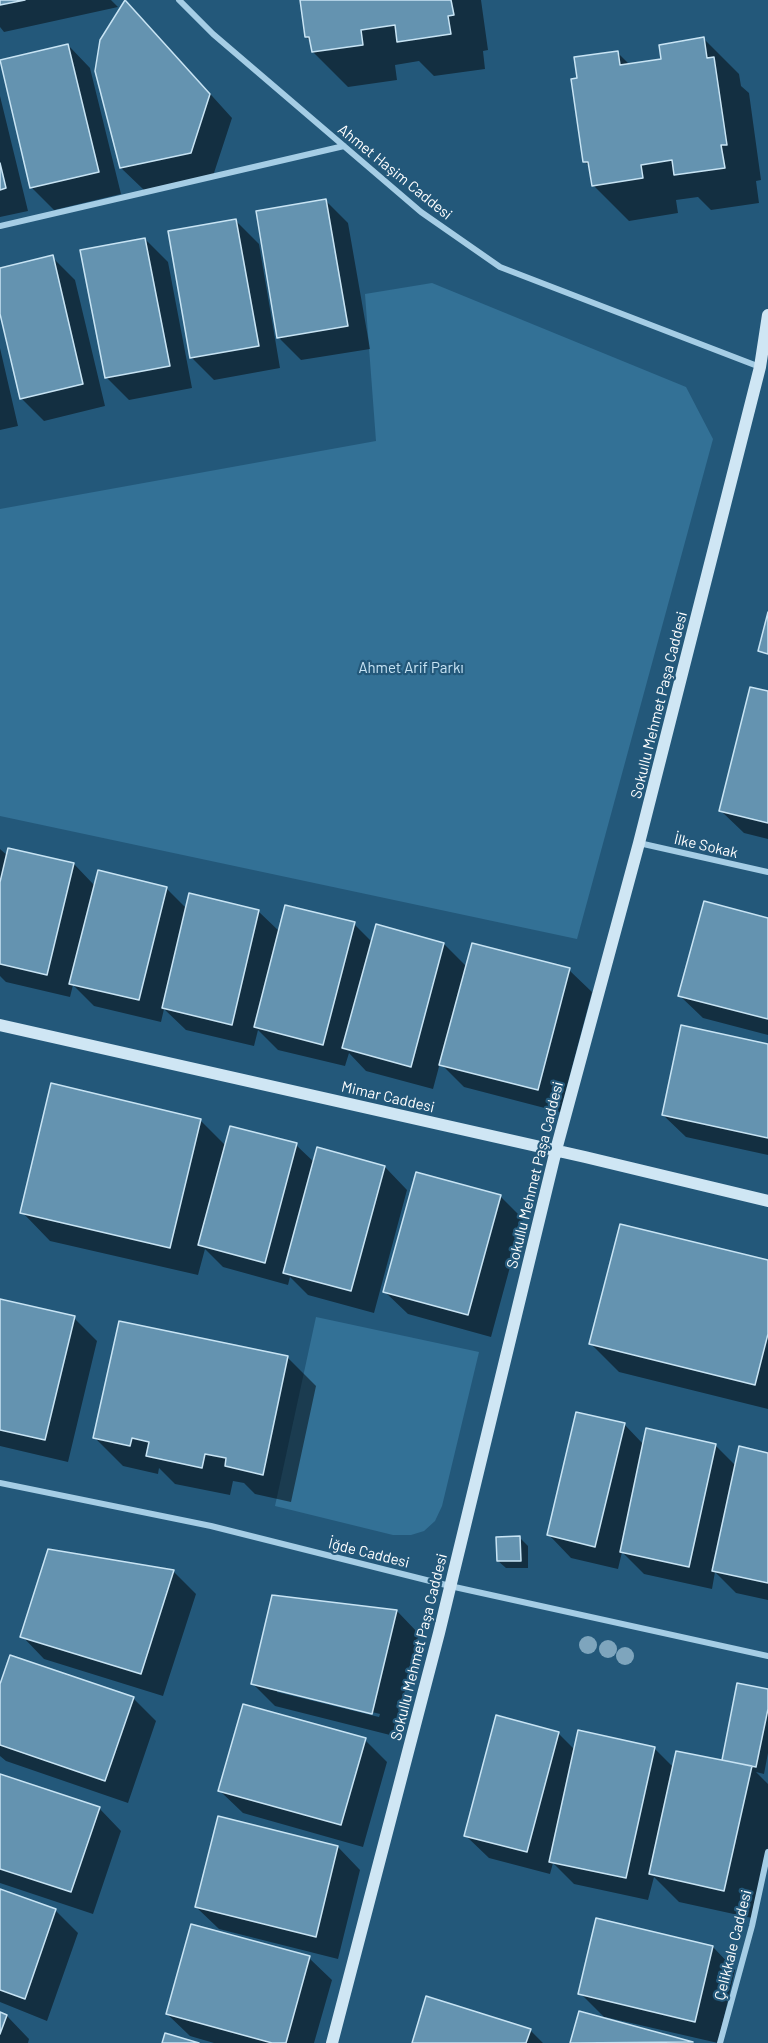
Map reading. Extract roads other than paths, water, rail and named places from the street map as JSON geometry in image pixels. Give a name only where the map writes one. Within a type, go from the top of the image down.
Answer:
[{"type":"main road","name":"Sokullu Mehmet Paşa Caddesi","points":[[332,2043],[450,1586],[556,1150],[639,843],[760,367],[768,315]]},
{"type":"main road","name":"Mimar Caddesi","points":[[0,1025],[556,1150],[768,1201]]},
{"type":"street","name":"Ahmet Haşim Caddesi","points":[[179,0],[213,34],[421,212],[500,267],[760,367]]},
{"type":"street","points":[[0,226],[344,146]]},
{"type":"street","name":"İlke Sokak","points":[[639,843],[768,872]]},
{"type":"street","name":"İğde Caddesi","points":[[0,1483],[212,1526],[450,1586],[768,1656]]},
{"type":"street","name":"Çelikkale Caddesi","points":[[720,2043],[752,1926],[768,1852]]},
{"type":"park label","name":"Ahmet Arif Parkı","points":[[411,668]]}]
